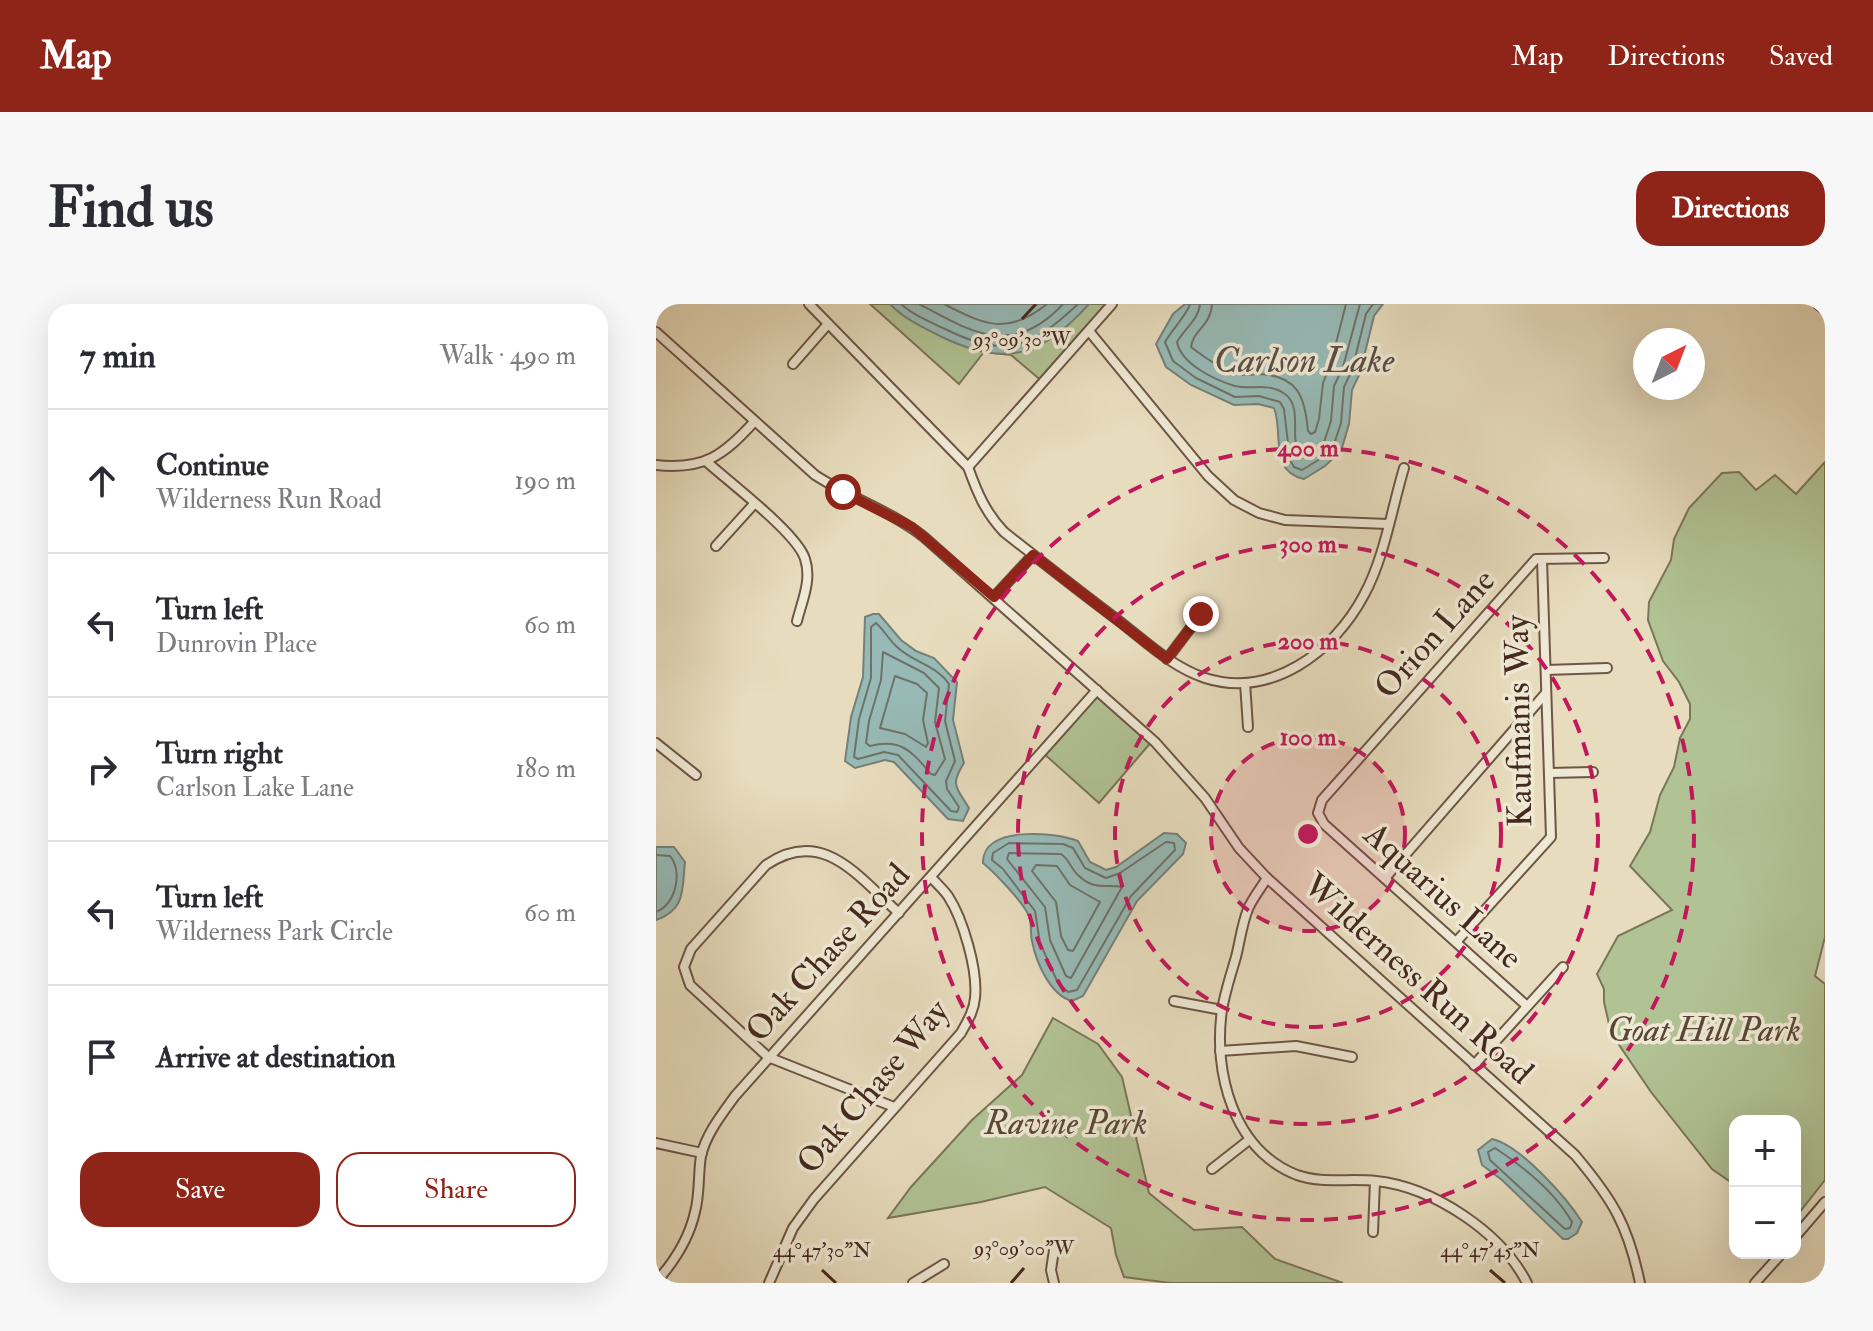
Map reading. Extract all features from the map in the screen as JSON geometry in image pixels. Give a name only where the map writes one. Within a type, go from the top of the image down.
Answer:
[{"type":"main road","points":[[1820,304],[1825,308]]},
{"type":"street","points":[[809,304],[968,467],[979,499],[1004,532],[1167,659],[1205,678],[1245,683],[1271,678],[1291,671],[1326,644],[1352,615],[1364,595],[1404,468]]},
{"type":"street","points":[[968,467],[1112,304]]},
{"type":"street","points":[[793,364],[828,324]]},
{"type":"street","points":[[1089,331],[1208,476],[1234,500],[1259,513],[1285,520],[1388,524]]},
{"type":"street","name":"Wilderness Run Road","points":[[656,332],[815,475],[912,527],[994,597],[1179,767],[1205,798],[1239,848],[1267,878],[1575,1155],[1620,1215],[1632,1244],[1640,1283]]},
{"type":"street","points":[[656,465],[678,467],[707,462],[730,448],[754,422]]},
{"type":"street","points":[[707,462],[795,541],[805,558],[808,580],[797,621]]},
{"type":"street","points":[[716,546],[754,504]]},
{"type":"street","points":[[994,597],[1033,555]]},
{"type":"street","points":[[1542,560],[1604,558]]},
{"type":"street","name":"Orion Lane","points":[[1324,824],[1318,813],[1322,800],[1536,559],[1542,560]]},
{"type":"street","name":"Kaufmanis Way","points":[[1456,942],[1551,837],[1542,560]]},
{"type":"street","points":[[1167,659],[1201,614]]},
{"type":"street","points":[[1546,670],[1607,668]]},
{"type":"street","points":[[1245,683],[1248,727]]},
{"type":"street","name":"Oak Chase Road","points":[[656,1282],[685,1241],[696,1212],[702,1153],[714,1125],[768,1057],[1097,690]]},
{"type":"street","points":[[1385,878],[1547,693]]},
{"type":"street","points":[[656,743],[696,775]]},
{"type":"street","points":[[1549,773],[1593,772]]},
{"type":"street","name":"Aquarius Lane","points":[[1324,824],[1527,1006]]},
{"type":"street","points":[[894,1107],[768,1057],[690,985],[684,967],[691,949],[766,865],[780,855],[795,850],[816,850],[836,858],[899,913]]},
{"type":"street","name":"Oak Chase Way","points":[[769,1283],[793,1228],[814,1199],[961,1033],[970,1017],[975,998],[974,969],[957,912],[947,894],[931,877]]},
{"type":"street","points":[[1267,878],[1248,908],[1222,1010],[1220,1051],[1234,1111],[1249,1140],[1271,1162],[1299,1176],[1322,1180],[1375,1181],[1414,1188],[1450,1207],[1503,1247],[1527,1283]]},
{"type":"street","points":[[1474,1065],[1563,967]]},
{"type":"street","points":[[1174,1001],[1222,1010]]},
{"type":"street","points":[[1220,1051],[1296,1046],[1352,1057]]},
{"type":"street","points":[[1212,1169],[1249,1140]]},
{"type":"street","points":[[656,1143],[702,1153]]},
{"type":"street","points":[[1373,1232],[1375,1181]]},
{"type":"street","points":[[1801,1230],[1825,1202]]},
{"type":"street","points":[[1054,1250],[1051,1270],[1054,1283]]},
{"type":"street","points":[[1755,1283],[1777,1259]]},
{"type":"street","points":[[913,1283],[944,1264]]},
{"type":"green space","points":[[870,304],[1112,304],[1043,382],[1011,355],[984,352],[959,384]]},
{"type":"green space","name":"Goat Hill Park","points":[[1825,462],[1825,937],[1815,976],[1825,984],[1825,1180],[1801,1210],[1801,1115],[1729,1115],[1729,1181],[1712,1169],[1651,1092],[1611,1033],[1604,989],[1597,974],[1618,936],[1672,910],[1630,866],[1650,832],[1660,795],[1674,767],[1680,738],[1690,719],[1690,704],[1663,661],[1648,620],[1649,602],[1671,560],[1674,539],[1689,508],[1722,473],[1739,472],[1756,490],[1775,475],[1796,494]]},
{"type":"green space","points":[[1097,690],[1153,740],[1099,803],[1042,752]]},
{"type":"green space","name":"Ravine Park","points":[[1053,1018],[1098,1044],[1122,1077],[1149,1193],[1194,1230],[1242,1227],[1275,1259],[1343,1283],[1170,1283],[1124,1277],[1111,1228],[1045,1187],[888,1218],[911,1187],[972,1120],[1022,1075]]},
{"type":"water","points":[[890,304],[1089,304],[1072,322],[1039,345],[1022,352],[1004,354],[965,347],[942,337],[908,319]]},
{"type":"water","name":"Carlson Lake","points":[[1185,304],[1383,304],[1374,316],[1360,373],[1352,390],[1349,424],[1341,451],[1304,479],[1293,475],[1281,460],[1274,408],[1258,404],[1234,405],[1191,385],[1166,367],[1156,344],[1173,314]]},
{"type":"water","points":[[879,614],[901,640],[916,651],[934,658],[957,682],[953,720],[964,763],[956,786],[969,808],[963,821],[948,819],[894,762],[885,760],[855,768],[845,761],[851,717],[863,677],[865,617]]},
{"type":"water","points":[[1164,833],[1177,834],[1186,843],[1183,854],[1137,901],[1083,996],[1072,1001],[1064,998],[1051,985],[1041,968],[1026,910],[983,863],[986,851],[994,842],[1007,837],[1053,835],[1078,841],[1090,862],[1106,870],[1116,867]]},
{"type":"water","points":[[656,847],[674,847],[685,862],[681,897],[673,911],[656,920]]},
{"type":"water","points":[[1492,1139],[1516,1151],[1566,1200],[1582,1222],[1577,1233],[1563,1239],[1502,1180],[1482,1165],[1478,1150]]},
{"type":"route","points":[[843,492],[912,527],[994,597],[1033,555],[1167,659],[1201,614]]}]
